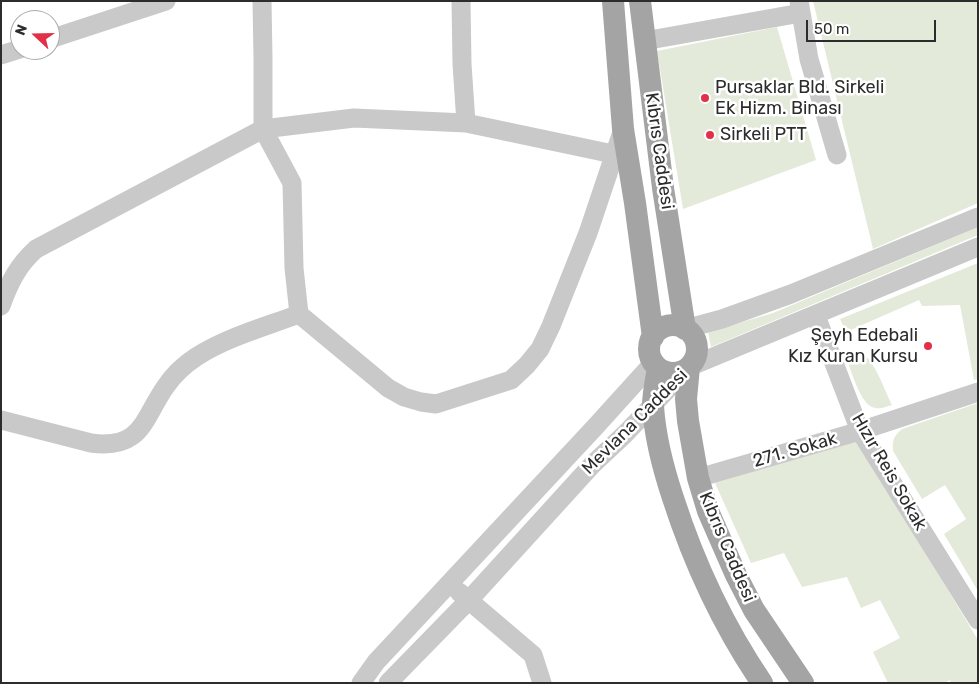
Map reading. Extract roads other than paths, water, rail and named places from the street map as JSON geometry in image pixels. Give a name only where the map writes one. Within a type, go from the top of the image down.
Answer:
[{"type":"main road","points":[[612,1],[623,129],[653,337],[649,350],[655,365],[653,403],[656,433],[662,462],[685,533],[699,566],[734,637],[762,683]]},
{"type":"main road","name":"Kıbrıs Caddesi","points":[[640,1],[663,188],[685,329]]},
{"type":"main road","points":[[653,337],[664,328],[678,326],[685,329],[695,340],[696,348],[696,355],[689,367],[677,373],[664,371],[655,365]]},
{"type":"main road","name":"Kıbrıs Caddesi","points":[[689,367],[686,399],[688,421],[698,478],[708,511],[736,575],[754,610],[804,683]]},
{"type":"street","points":[[60,36],[166,1]]},
{"type":"street","points":[[262,1],[263,129],[292,183],[294,268],[299,314],[388,388],[404,397],[436,404],[511,380],[527,365],[540,349],[551,326],[588,232],[623,129]]},
{"type":"street","points":[[461,1],[462,64],[466,123]]},
{"type":"street","points":[[644,42],[800,7],[809,59],[836,155]]},
{"type":"street","points":[[1,306],[15,272],[36,249],[263,129],[354,118],[466,123],[613,154]]},
{"type":"street","points":[[685,329],[722,319],[791,294],[978,217]]},
{"type":"street","name":"Mevlana Caddesi","points":[[388,683],[469,600],[592,465],[625,434],[689,367],[816,316],[978,247]]},
{"type":"street","points":[[1,420],[91,443],[104,445],[116,443],[137,433],[145,424],[165,387],[174,375],[190,362],[210,350],[244,335],[299,314]]},
{"type":"street","name":"Hızır Reis Sokak","points":[[816,316],[860,431],[978,620]]},
{"type":"street","points":[[362,683],[376,662],[655,365]]},
{"type":"street","name":"271. Sokak","points":[[698,478],[860,431],[978,392]]},
{"type":"street","points":[[449,584],[533,655],[542,683]]},
{"type":"place","name":"Pursaklar Bld. Sirkeli Ek Hizm. Binası","points":[[705,98]]},
{"type":"place","name":"Sirkeli PTT","points":[[710,135]]},
{"type":"place","name":"Şeyh Edebali Kız Kuran Kursu","points":[[928,346]]}]
